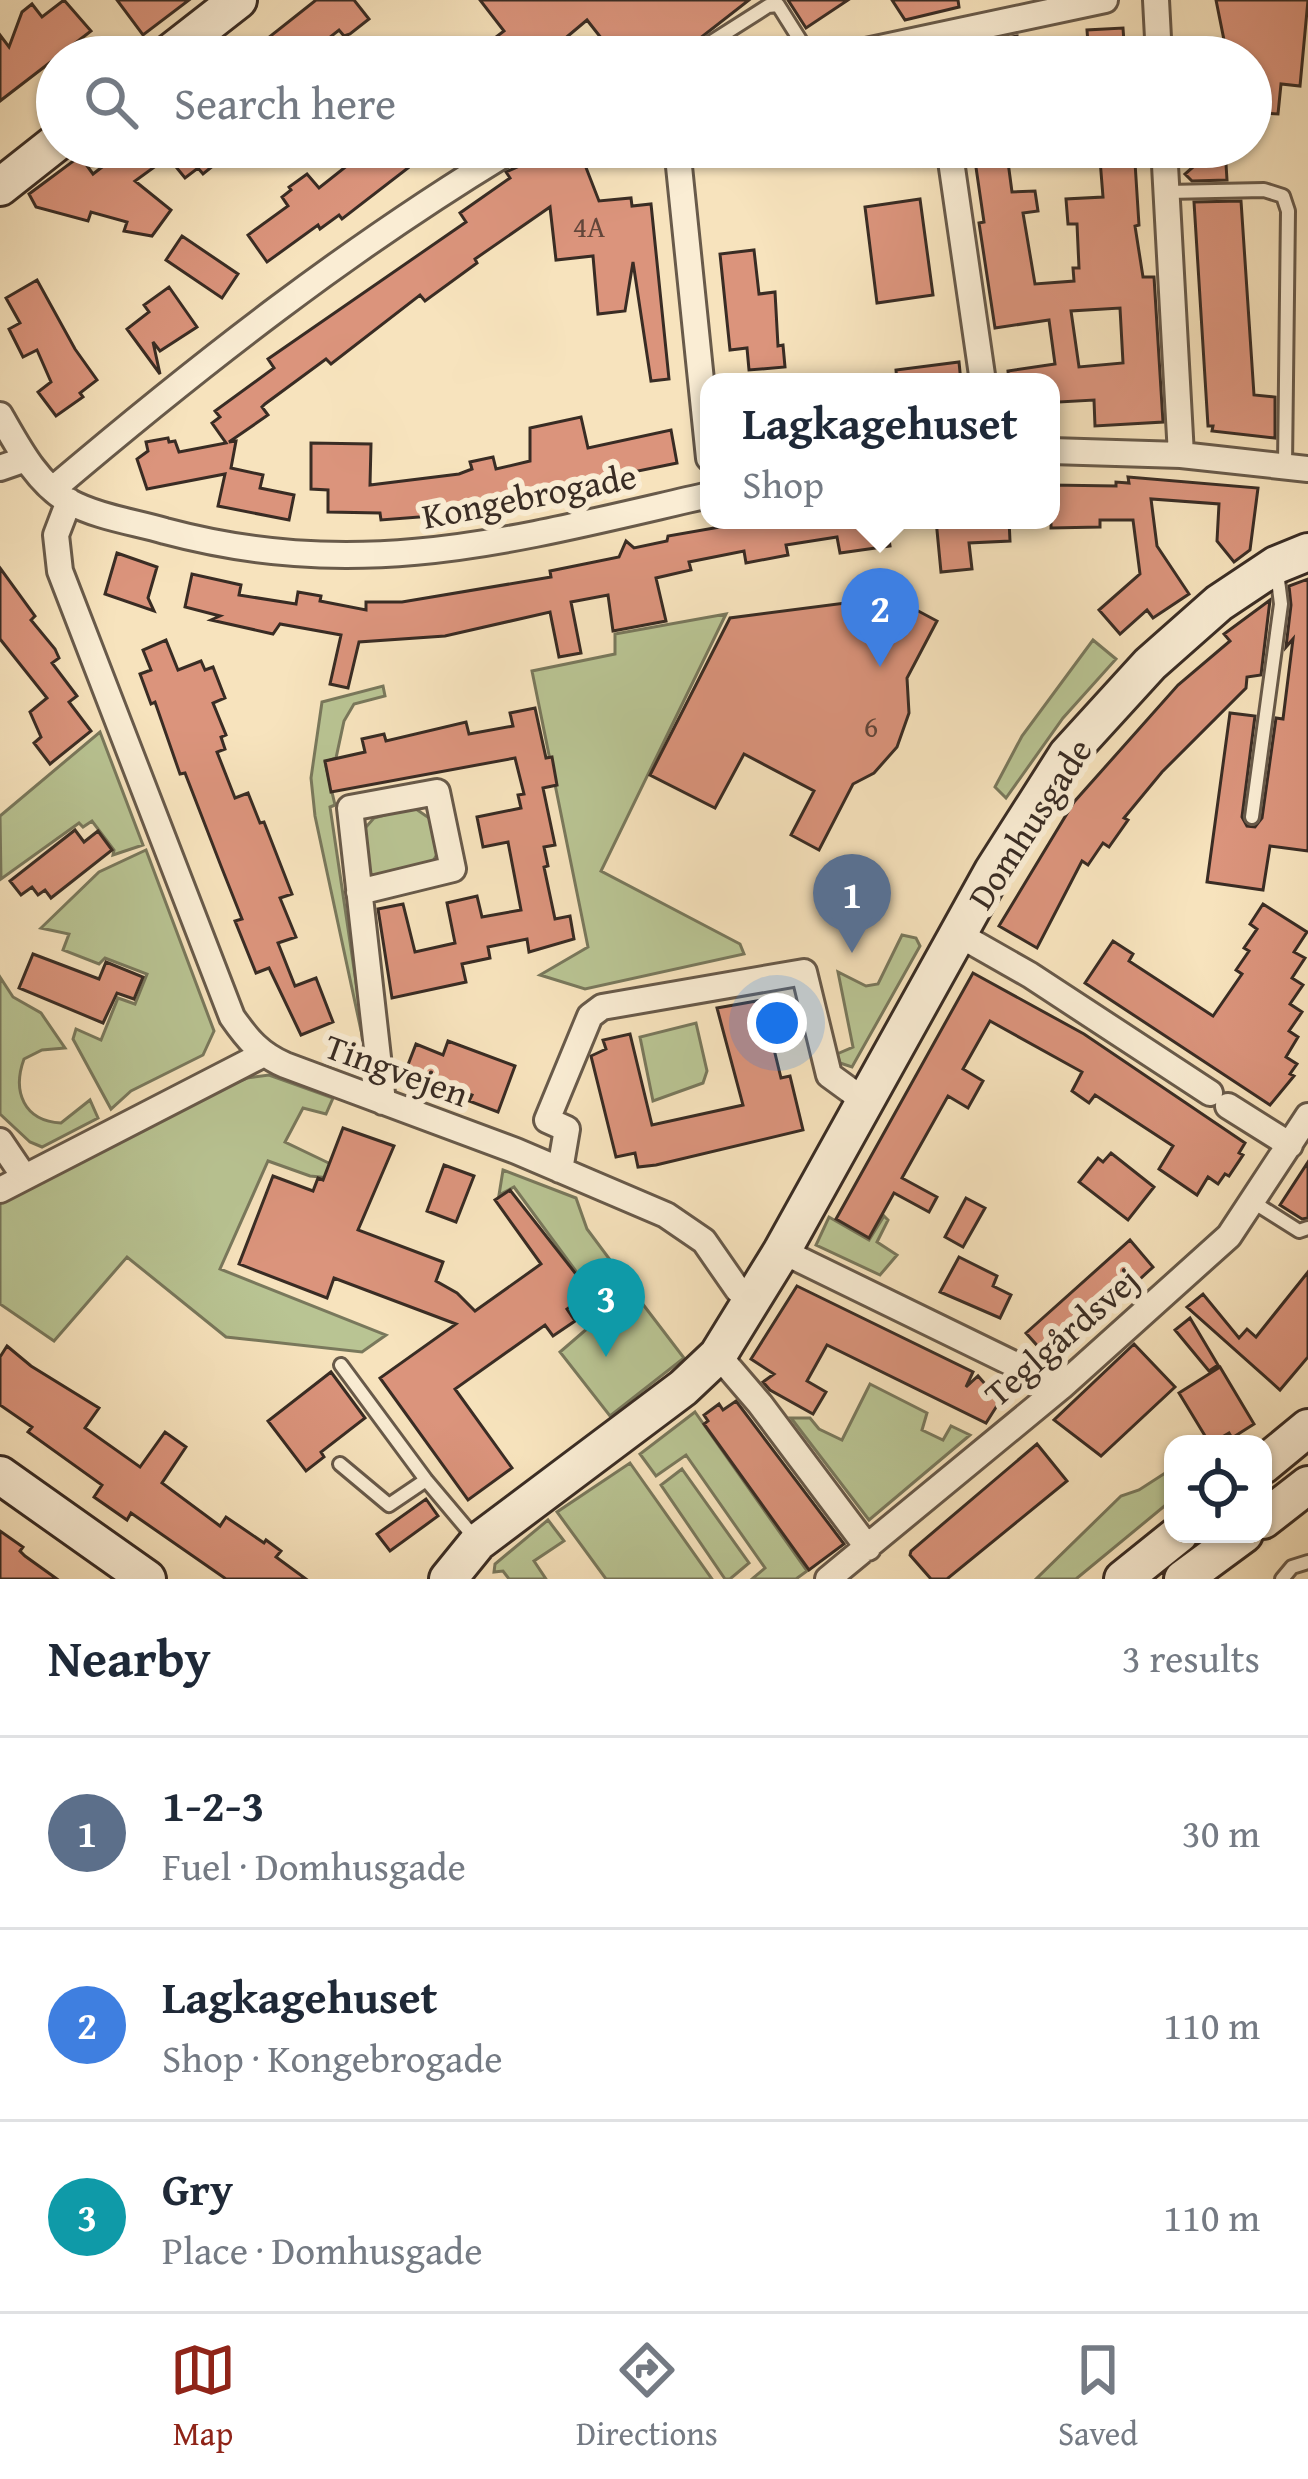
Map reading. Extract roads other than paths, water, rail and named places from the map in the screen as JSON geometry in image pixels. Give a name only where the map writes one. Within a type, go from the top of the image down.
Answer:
[{"type":"street","points":[[978,36],[1105,0]]},
{"type":"street","points":[[1156,0],[1158,36]]},
{"type":"street","points":[[189,36],[227,3]]},
{"type":"street","points":[[0,187],[36,159]]},
{"type":"street","points":[[0,1190],[262,1055],[232,1017],[60,571],[56,535],[61,495],[191,372],[384,232],[483,168]]},
{"type":"street","points":[[679,168],[700,373]]},
{"type":"street","points":[[952,168],[982,373]]},
{"type":"street","points":[[1165,168],[1181,454]]},
{"type":"street","name":"Kongebrogade","points":[[0,415],[26,459],[61,495],[102,514],[236,547],[368,556],[490,545],[700,497]]},
{"type":"street","points":[[1060,451],[1181,454],[1297,467]]},
{"type":"street","points":[[0,468],[26,459]]},
{"type":"street","name":"Domhusgade","points":[[448,1579],[478,1542],[683,1388],[718,1354],[782,1251],[1026,816],[1067,755],[1150,664],[1219,603],[1292,559]]},
{"type":"street","points":[[359,892],[453,869],[437,792],[350,808],[359,892],[383,1102]]},
{"type":"street","points":[[958,934],[1030,975],[1290,1145]]},
{"type":"street","points":[[560,1170],[567,1129],[547,1120],[590,1016],[602,1007],[804,972],[830,1075],[866,1102]]},
{"type":"street","name":"Tingvejen","points":[[262,1055],[560,1170],[689,1228],[704,1241],[738,1290],[753,1300]]},
{"type":"street","name":"Teglgårdsvej","points":[[828,1579],[1061,1387],[1229,1236],[1308,1116]]},
{"type":"street","points":[[0,1141],[23,1175]]},
{"type":"street","points":[[782,1251],[1061,1387]]},
{"type":"street","points":[[718,1354],[868,1548]]},
{"type":"street","points":[[1272,1458],[1308,1428]]},
{"type":"street","points":[[0,1475],[147,1579]]},
{"type":"street","points":[[1272,1513],[1308,1485]]},
{"type":"street","points":[[1124,1579],[1168,1543]]},
{"type":"street","points":[[1183,1579],[1232,1543]]},
{"type":"lane","points":[[721,36],[778,5],[797,36]]},
{"type":"lane","points":[[1167,192],[1264,190],[1283,196],[1288,211],[1297,467]]},
{"type":"lane","points":[[1252,817],[1281,604],[1292,559]]},
{"type":"lane","points":[[1252,1201],[1299,1231],[1308,1228]]},
{"type":"lane","points":[[341,1365],[425,1480],[478,1542]]},
{"type":"lane","points":[[340,1464],[388,1505],[425,1480]]},
{"type":"lane","points":[[1282,1579],[1292,1567],[1308,1562]]},
{"type":"place","name":"Lagkagehuset","points":[[880,667]]},
{"type":"place","name":"1-2-3","points":[[852,953]]},
{"type":"place","name":"Gry","points":[[606,1357]]}]
